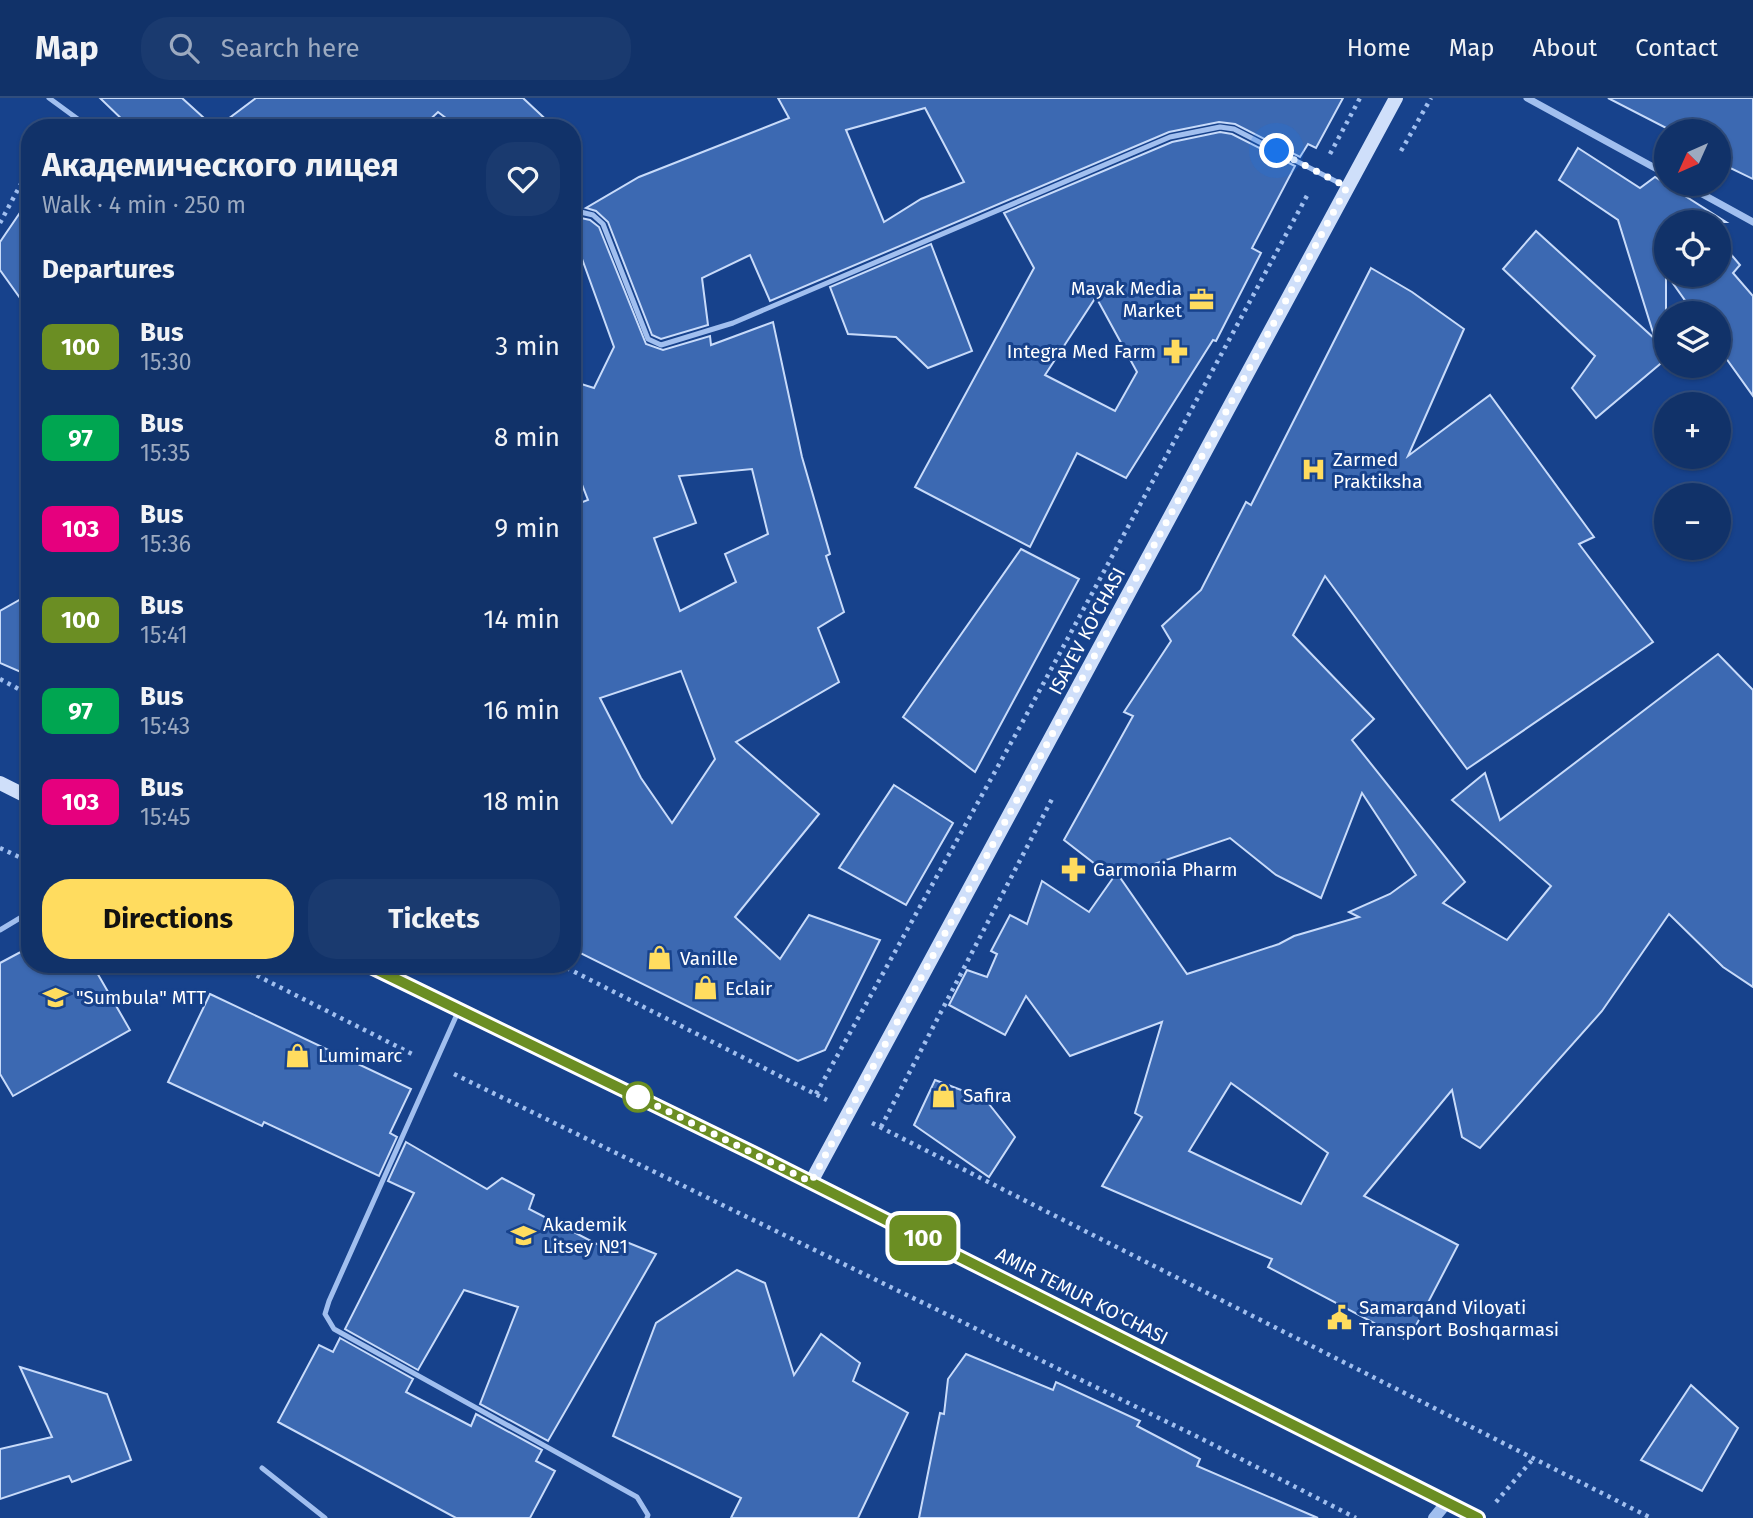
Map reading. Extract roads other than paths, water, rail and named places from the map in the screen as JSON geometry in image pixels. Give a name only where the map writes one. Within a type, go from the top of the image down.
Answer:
[{"type":"main road","name":"ISAYEV KO'CHASI","points":[[811,1182],[1396,98]]},
{"type":"main road","points":[[0,783],[21,794]]},
{"type":"main road","name":"AMIR TEMUR KO'CHASI","points":[[383,973],[811,1182],[1448,1501],[1484,1513]]},
{"type":"street","points":[[1527,98],[1654,167]]},
{"type":"street","points":[[1706,196],[1753,222]]},
{"type":"street","points":[[1434,1518],[1448,1501]]},
{"type":"lane","points":[[49,98],[78,119]]},
{"type":"lane","points":[[581,212],[593,215],[603,224],[648,339],[661,345],[733,323],[1170,137],[1220,127],[1234,129],[1347,187]]},
{"type":"lane","points":[[0,930],[21,917]]},
{"type":"lane","points":[[459,1010],[328,1301],[325,1314],[334,1329],[637,1497],[647,1518]]},
{"type":"lane","points":[[262,1468],[325,1518]]},
{"type":"place","name":"Mayak Media Market","points":[[1202,299]]},
{"type":"place","name":"Integra Med Farm","points":[[1176,351]]},
{"type":"place","name":"Zarmed Praktiksha","points":[[1313,470]]},
{"type":"place","name":"Garmonia Pharm","points":[[1073,869]]},
{"type":"place","name":"Vanille","points":[[660,958]]},
{"type":"place","name":"Eclair","points":[[705,988]]},
{"type":"place","name":"\"Sumbula\" MTT","points":[[56,997]]},
{"type":"place","name":"Lumimarc","points":[[298,1055]]},
{"type":"place","name":"Safira","points":[[943,1095]]},
{"type":"place","name":"Akademik Litsey №1","points":[[523,1235]]},
{"type":"place","name":"Samarqand Viloyati Transport Boshqarmasi","points":[[1339,1318]]}]
